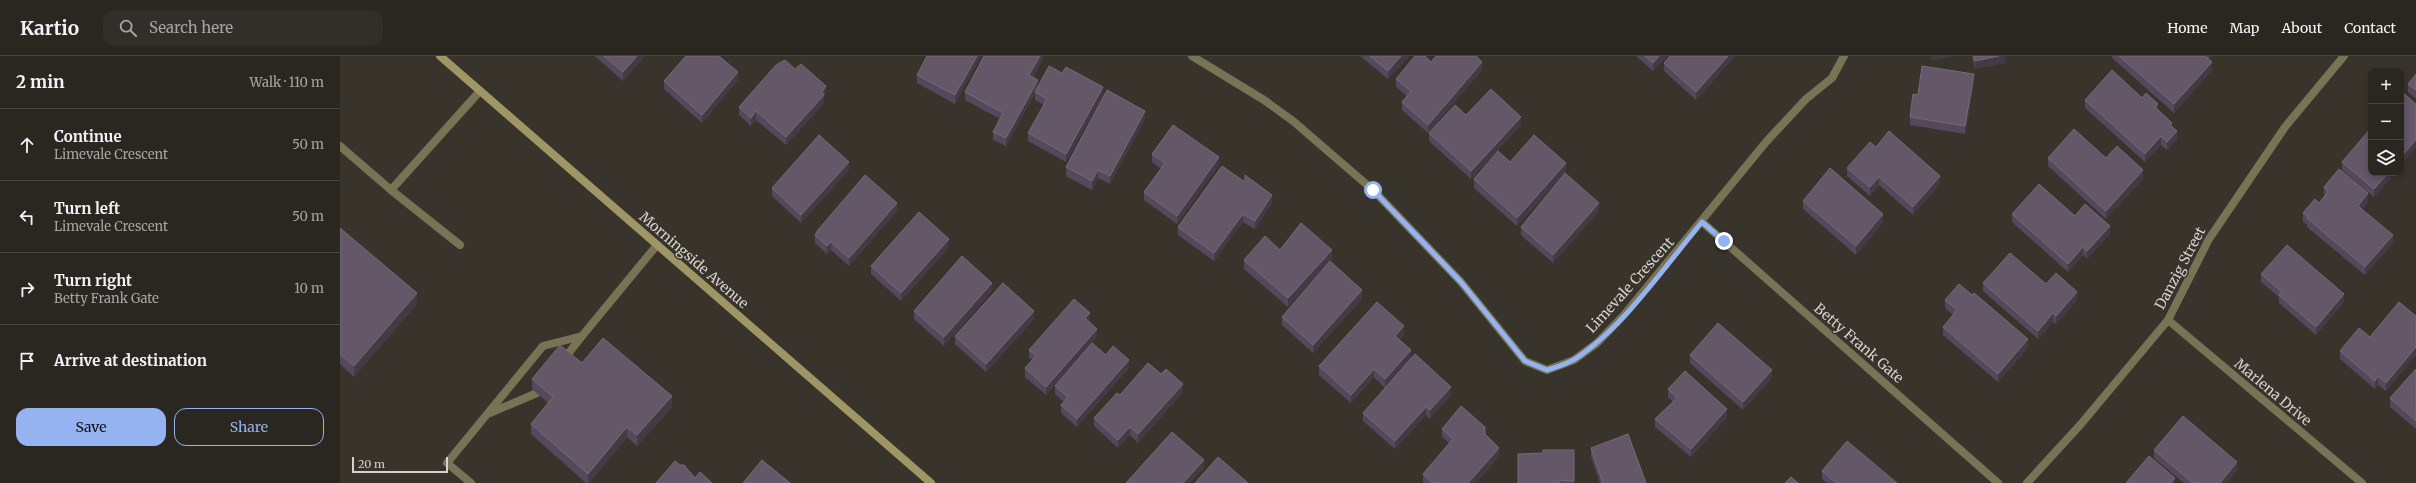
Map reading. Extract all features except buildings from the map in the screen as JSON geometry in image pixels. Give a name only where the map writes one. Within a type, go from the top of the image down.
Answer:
[{"type":"main road","name":"Morningside Avenue","points":[[440,56],[931,483]]},
{"type":"street","name":"Limevale Crescent","points":[[1192,56],[1264,100],[1293,121],[1373,190],[1461,282],[1525,361],[1547,370],[1574,360],[1598,343],[1624,315],[1702,222],[1766,142],[1806,99],[1832,78],[1844,56]]},
{"type":"street","name":"Danzig Street","points":[[2027,483],[2081,424],[2168,320],[2209,239],[2285,127],[2344,56]]},
{"type":"street","points":[[391,190],[480,91]]},
{"type":"street","points":[[340,146],[391,190],[460,245]]},
{"type":"street","name":"Betty Frank Gate","points":[[1702,222],[1998,483]]},
{"type":"street","points":[[564,359],[657,245]]},
{"type":"street","name":"Marlena Drive","points":[[2168,320],[2362,483]]},
{"type":"street","points":[[472,483],[447,463],[543,346],[582,336]]},
{"type":"street","points":[[488,414],[537,393]]},
{"type":"route","points":[[1373,190],[1461,282],[1525,361],[1547,370],[1574,360],[1598,343],[1624,315],[1702,222],[1724,241]]}]
